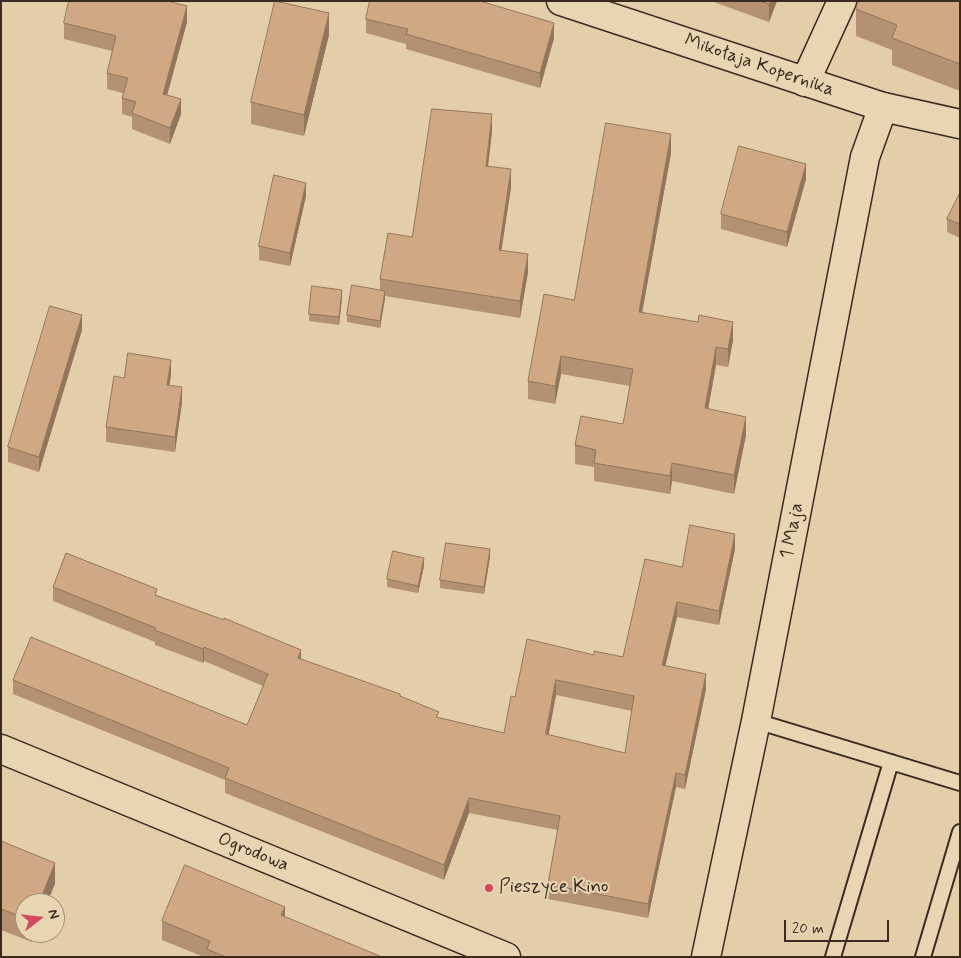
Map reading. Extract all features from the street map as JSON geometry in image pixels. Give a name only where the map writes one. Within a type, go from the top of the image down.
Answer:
[{"type":"street","name":"Mikołaja Kopernika","points":[[561,1],[883,107],[960,124]]},
{"type":"street","points":[[805,82],[842,1]]},
{"type":"street","name":"1 Maja","points":[[706,957],[756,721],[865,157],[883,107]]},
{"type":"street","name":"Ogrodowa","points":[[1,749],[506,957]]},
{"type":"lane","points":[[756,721],[960,783]]},
{"type":"lane","points":[[832,957],[890,762]]},
{"type":"lane","points":[[923,957],[960,832]]},
{"type":"building","points":[[69,1],[167,1],[187,6],[163,94],[181,99],[170,128],[132,113],[136,102],[122,98],[128,78],[107,73],[116,36],[64,23]]},
{"type":"building","points":[[275,1],[329,13],[304,115],[251,102]]},
{"type":"building","points":[[370,1],[480,1],[554,23],[540,73],[406,34],[408,29],[366,19]]},
{"type":"building","points":[[859,1],[960,1],[960,64],[892,38],[897,25],[856,9]]},
{"type":"building","points":[[432,109],[492,114],[486,166],[511,169],[499,250],[528,254],[520,301],[380,279],[388,233],[412,237]]},
{"type":"building","points":[[606,123],[671,134],[639,312],[698,322],[699,315],[733,322],[728,349],[716,347],[705,408],[746,417],[734,475],[672,463],[670,476],[594,463],[596,450],[575,445],[581,416],[623,424],[633,369],[561,356],[555,386],[528,381],[544,294],[574,300]]},
{"type":"building","points":[[739,146],[806,164],[787,232],[721,214]]},
{"type":"building","points":[[274,175],[306,183],[290,253],[259,246]]},
{"type":"building","points":[[960,193],[960,224],[947,219]]},
{"type":"building","points":[[352,285],[385,291],[380,321],[347,315]]},
{"type":"building","points":[[312,286],[342,290],[339,317],[309,314]]},
{"type":"building","points":[[50,306],[82,315],[39,457],[8,447]]},
{"type":"building","points":[[128,353],[171,360],[167,385],[182,387],[175,437],[106,427],[114,376],[124,378]]},
{"type":"building","points":[[690,525],[735,534],[719,611],[677,602],[662,665],[706,674],[685,775],[676,773],[648,904],[548,884],[560,816],[469,798],[444,865],[225,778],[229,768],[13,680],[31,637],[247,725],[268,674],[204,647],[203,649],[155,630],[156,628],[53,587],[66,553],[157,589],[155,595],[224,620],[224,618],[301,650],[298,658],[400,694],[400,696],[439,712],[436,717],[504,733],[511,696],[515,697],[527,639],[594,655],[594,651],[623,657],[645,559],[682,567]],"holes":[[[556,680],[634,696],[625,753],[546,734]]]},
{"type":"building","points":[[446,543],[490,549],[484,587],[440,580]]},
{"type":"building","points":[[393,551],[424,558],[418,586],[387,579]]},
{"type":"building","points":[[1,841],[55,863],[43,893],[15,893],[15,914],[1,909]]},
{"type":"building","points":[[185,865],[285,907],[281,915],[382,957],[226,957],[207,949],[210,941],[162,921]]},
{"type":"place","name":"Pieszyce Kino","points":[[489,888]]}]
